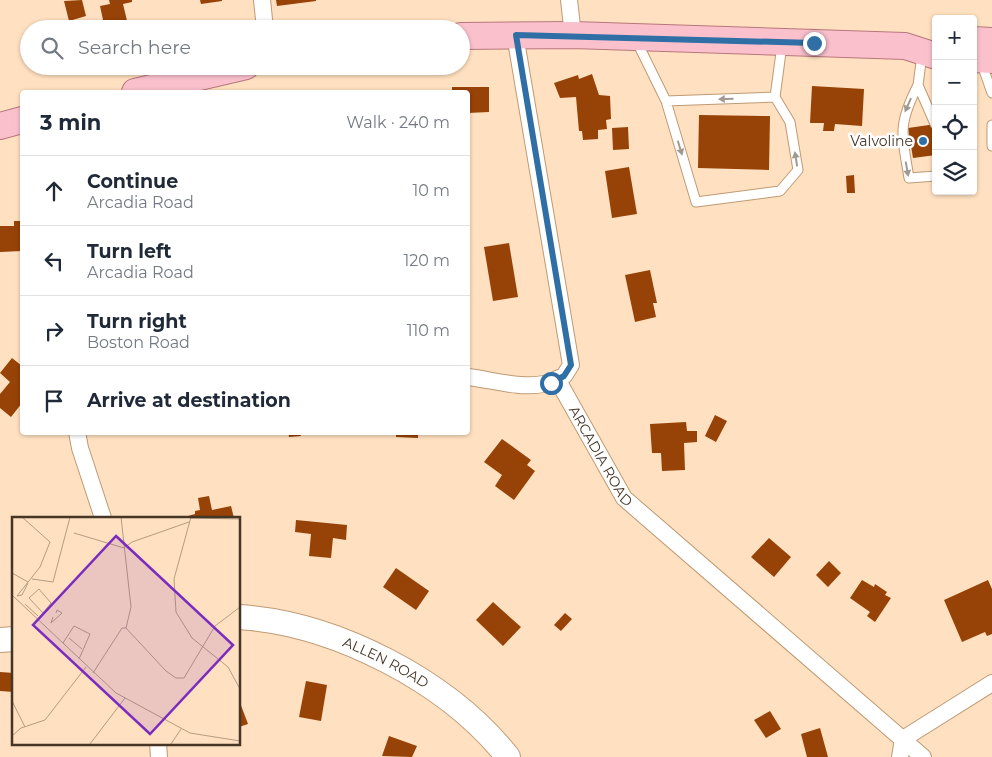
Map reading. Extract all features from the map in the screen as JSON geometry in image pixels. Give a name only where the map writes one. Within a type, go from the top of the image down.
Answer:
[{"type":"main road","points":[[470,36],[573,36],[925,48]]},
{"type":"main road","points":[[144,90],[208,75]]},
{"type":"main road","points":[[0,126],[20,121]]},
{"type":"street","points":[[262,0],[264,20]]},
{"type":"street","points":[[569,0],[573,36]]},
{"type":"street","points":[[470,377],[530,385],[551,383],[564,376],[571,365],[516,35]]},
{"type":"street","name":"ARCADIA ROAD","points":[[557,379],[624,498],[923,757]]},
{"type":"street","points":[[78,435],[80,448],[103,517]]},
{"type":"street","name":"ALLEN ROAD","points":[[240,617],[267,620],[332,636],[400,667],[445,698],[508,757]]},
{"type":"street","points":[[900,757],[903,739],[992,683]]},
{"type":"street","points":[[158,744],[160,757]]},
{"type":"lane","points":[[635,38],[666,101],[696,202],[780,191],[798,170],[790,122],[775,97],[782,42]]},
{"type":"lane","points":[[925,48],[918,86],[905,110],[901,133],[909,178],[932,176]]},
{"type":"lane","points":[[982,52],[992,93]]},
{"type":"lane","points":[[918,86],[932,117]]},
{"type":"lane","points":[[666,101],[775,97]]},
{"type":"lane","points":[[992,125],[992,146]]},
{"type":"building","points":[[82,0],[86,16],[69,20],[64,1]]},
{"type":"building","points":[[109,0],[132,0],[132,2],[123,4],[127,20],[103,20],[100,6],[110,4]]},
{"type":"building","points":[[200,0],[222,0],[222,1],[201,4]]},
{"type":"building","points":[[276,0],[316,0],[316,1],[277,6]]},
{"type":"building","points":[[592,74],[599,95],[610,96],[611,119],[606,120],[607,129],[598,130],[598,139],[583,140],[582,131],[579,131],[576,97],[560,98],[554,83],[578,75],[579,79]]},
{"type":"building","points":[[812,86],[864,89],[862,126],[835,124],[834,131],[823,131],[824,123],[810,123]]},
{"type":"building","points":[[452,87],[489,87],[489,112],[470,113],[470,90],[452,90]]},
{"type":"building","points":[[699,115],[770,116],[769,170],[698,168]]},
{"type":"building","name":"Valvoline","points":[[932,125],[932,156],[913,158],[908,128]]},
{"type":"building","points":[[628,127],[629,149],[613,150],[612,128]]},
{"type":"building","points":[[629,167],[637,214],[612,218],[605,171]]},
{"type":"building","points":[[854,175],[855,193],[847,193],[846,176]]},
{"type":"building","points":[[14,221],[20,221],[20,251],[0,252],[0,226],[14,226]]},
{"type":"building","points":[[509,243],[518,297],[493,301],[484,247]]},
{"type":"building","points":[[650,270],[657,303],[653,303],[656,317],[635,322],[625,275]]},
{"type":"building","points":[[12,358],[20,364],[20,406],[11,417],[0,408],[0,394],[10,382],[0,373]]},
{"type":"building","points":[[715,415],[727,421],[716,442],[705,436]]},
{"type":"building","points":[[686,422],[687,431],[697,431],[697,442],[684,443],[685,470],[662,471],[661,453],[652,453],[650,424]]},
{"type":"building","points":[[289,435],[301,436],[289,437]]},
{"type":"building","points":[[396,435],[418,435],[418,438],[396,437]]},
{"type":"building","points":[[502,439],[531,460],[527,465],[535,471],[514,500],[495,486],[502,475],[484,462]]},
{"type":"building","points":[[209,496],[212,510],[231,506],[234,517],[184,517],[195,514],[195,511],[200,510],[198,498]]},
{"type":"building","points":[[296,520],[347,525],[346,540],[333,538],[331,558],[309,556],[311,534],[295,532]]},
{"type":"building","points":[[769,538],[791,557],[774,577],[751,557]]},
{"type":"building","points":[[829,561],[841,573],[828,587],[816,575]]},
{"type":"building","points":[[396,568],[429,591],[416,610],[383,587]]},
{"type":"building","points":[[862,580],[874,587],[875,584],[887,592],[885,595],[891,598],[875,622],[867,616],[870,612],[850,598]]},
{"type":"building","points":[[988,580],[992,589],[992,634],[987,636],[985,632],[962,642],[944,600]]},
{"type":"building","points":[[493,602],[521,627],[503,646],[476,620]]},
{"type":"building","points":[[565,613],[572,619],[561,631],[554,625]]},
{"type":"building","points":[[0,672],[12,673],[12,692],[0,691]]},
{"type":"building","points":[[306,681],[327,685],[321,721],[299,717]]},
{"type":"building","points":[[240,703],[248,724],[240,727]]},
{"type":"building","points":[[770,711],[781,729],[766,738],[754,720]]},
{"type":"building","points":[[820,728],[828,757],[807,757],[801,734]]},
{"type":"building","points":[[389,736],[417,746],[412,757],[382,756]]},
{"type":"place","name":"Valvoline","points":[[923,141]]},
{"type":"route","points":[[551,383],[564,376],[571,365],[570,353],[516,35],[814,43]]}]
